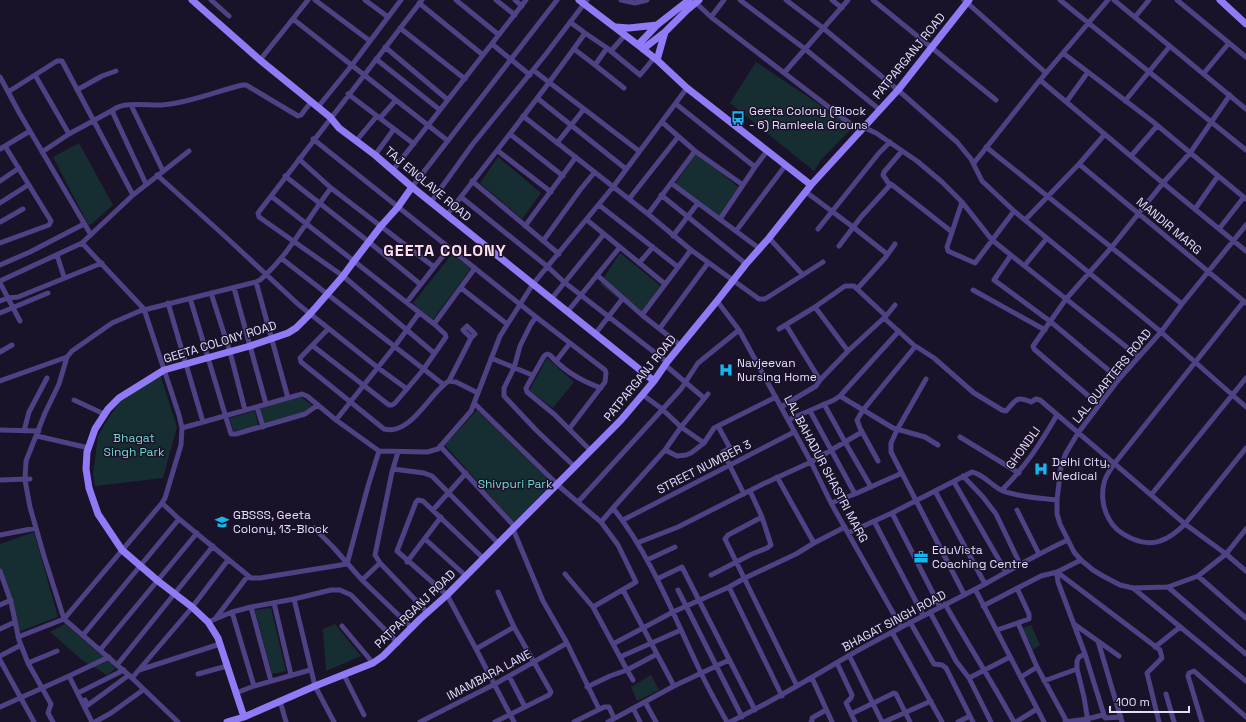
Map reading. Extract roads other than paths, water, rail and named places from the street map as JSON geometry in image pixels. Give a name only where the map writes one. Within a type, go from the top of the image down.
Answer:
[{"type":"street","name":"TAJ ENCLAVE ROAD","points":[[192,0],[260,60],[318,107],[339,128],[375,155],[412,187],[654,381]]},
{"type":"street","points":[[211,0],[228,16]]},
{"type":"street","points":[[260,60],[308,0]]},
{"type":"street","points":[[315,0],[370,41]]},
{"type":"street","points":[[365,0],[388,18]]},
{"type":"street","points":[[318,107],[401,0]]},
{"type":"street","points":[[456,0],[499,35]]},
{"type":"street","points":[[496,0],[515,15]]},
{"type":"street","points":[[515,0],[522,6]]},
{"type":"street","points":[[393,170],[526,0]]},
{"type":"street","points":[[412,187],[557,0]]},
{"type":"street","points":[[621,0],[636,3],[647,0]]},
{"type":"street","points":[[711,17],[724,0]]},
{"type":"street","points":[[740,0],[805,49],[880,110]]},
{"type":"street","points":[[786,0],[823,28],[898,90],[957,142],[974,163],[982,181],[1014,211],[1161,332],[1246,407]]},
{"type":"street","points":[[832,0],[842,8]]},
{"type":"street","points":[[784,73],[848,0]]},
{"type":"street","points":[[873,0],[996,100]]},
{"type":"street","points":[[1060,0],[1246,150]]},
{"type":"street","points":[[974,163],[1040,80],[1108,0]]},
{"type":"street","points":[[1114,0],[1204,73],[1246,110]]},
{"type":"street","points":[[1135,17],[1149,0]]},
{"type":"street","points":[[1177,0],[1246,56]]},
{"type":"street","points":[[1221,0],[1246,24]]},
{"type":"street","points":[[431,202],[472,145],[570,22],[583,1],[656,59],[687,88],[811,185]]},
{"type":"street","points":[[695,1],[711,17],[784,73],[862,129],[890,142],[942,182],[962,202],[992,240],[1139,357]]},
{"type":"street","points":[[641,47],[657,26],[695,1]]},
{"type":"street","points":[[641,47],[665,32],[695,1]]},
{"type":"street","points":[[967,1],[1046,73]]},
{"type":"street","name":"PATPARGANJ ROAD","points":[[227,722],[244,717],[373,663],[383,656],[427,612],[447,595],[591,451],[643,395],[680,345],[746,264],[769,238],[811,185],[898,90],[967,1]]},
{"type":"street","points":[[434,353],[343,276],[258,215],[258,211],[420,2],[483,55]]},
{"type":"street","points":[[293,19],[448,141]]},
{"type":"street","points":[[570,22],[609,50],[640,75],[656,59],[665,32]]},
{"type":"street","points":[[616,27],[628,28],[657,26]]},
{"type":"street","points":[[400,28],[465,79]]},
{"type":"street","points":[[447,215],[472,181],[498,151],[585,33]]},
{"type":"street","points":[[595,64],[625,35]]},
{"type":"street","points":[[1204,73],[1229,43]]},
{"type":"street","points":[[492,44],[511,60],[549,82],[639,151]]},
{"type":"street","points":[[1125,100],[1170,46]]},
{"type":"street","points":[[385,47],[448,100]]},
{"type":"street","points":[[574,49],[624,88]]},
{"type":"street","points":[[1063,53],[1125,100],[1245,198],[1219,229]]},
{"type":"street","points":[[376,59],[440,110]]},
{"type":"street","points":[[8,92],[57,61],[61,60],[132,195]]},
{"type":"street","points":[[77,90],[102,76],[116,71]]},
{"type":"street","points":[[1067,101],[1088,72]]},
{"type":"street","points":[[35,75],[69,134]]},
{"type":"street","points":[[0,77],[91,235]]},
{"type":"street","points":[[1040,80],[1067,101],[1162,183],[1246,251]]},
{"type":"street","points":[[42,152],[69,134],[116,108],[131,105],[162,105],[196,99],[243,84],[298,116],[302,115],[311,102]]},
{"type":"street","points":[[182,428],[302,394],[307,396],[336,420],[379,451],[427,452],[436,450],[469,414],[500,336],[533,284],[613,187],[687,88]]},
{"type":"street","points":[[348,94],[414,144]]},
{"type":"street","points":[[1098,405],[1034,349],[1034,346],[1066,299],[1111,248],[1162,183],[1190,153],[1230,95]]},
{"type":"street","points":[[537,98],[626,169]]},
{"type":"street","points":[[356,141],[396,100]]},
{"type":"street","points":[[676,104],[755,167]]},
{"type":"street","points":[[131,105],[163,171]]},
{"type":"street","points":[[557,143],[584,109]]},
{"type":"street","points":[[113,110],[113,113],[146,184]]},
{"type":"street","points":[[523,116],[648,214],[691,250],[763,300],[823,262]]},
{"type":"street","points":[[662,122],[695,151],[742,185]]},
{"type":"street","points":[[1131,156],[1157,126]]},
{"type":"street","points":[[375,155],[394,129]]},
{"type":"street","points":[[0,243],[51,223],[50,218],[28,185],[19,168],[3,148],[30,131]]},
{"type":"street","points":[[510,134],[562,176]]},
{"type":"street","points":[[1025,220],[1079,164],[1105,134]]},
{"type":"street","points":[[629,199],[678,137]]},
{"type":"street","points":[[314,139],[449,248],[605,370],[606,378],[601,388],[568,428]]},
{"type":"street","points":[[818,229],[879,153],[890,142]]},
{"type":"street","points":[[986,147],[1182,304]]},
{"type":"street","points":[[20,321],[0,282],[82,243],[132,195],[189,151]]},
{"type":"street","points":[[498,151],[551,192]]},
{"type":"street","points":[[648,214],[695,151]]},
{"type":"street","points":[[720,219],[742,185],[767,151]]},
{"type":"street","points":[[902,151],[883,175],[889,184],[892,184],[952,232]]},
{"type":"street","points":[[525,226],[576,157]]},
{"type":"street","points":[[299,159],[331,188],[434,267]]},
{"type":"street","name":"MANDIR MARG","points":[[1079,164],[1245,302]]},
{"type":"street","points":[[736,231],[785,166]]},
{"type":"street","points":[[0,181],[19,168]]},
{"type":"street","points":[[543,241],[594,173]]},
{"type":"street","points":[[157,176],[310,314],[407,389]]},
{"type":"street","points":[[285,176],[420,284]]},
{"type":"street","points":[[1195,209],[1218,176]]},
{"type":"street","points":[[472,181],[559,254]]},
{"type":"street","points":[[671,183],[760,248]]},
{"type":"street","points":[[839,246],[889,184]]},
{"type":"street","points":[[0,203],[28,185]]},
{"type":"street","name":"GEETA COLONY ROAD","points":[[244,717],[220,644],[208,622],[192,607],[158,581],[122,550],[98,514],[89,488],[86,469],[89,448],[95,429],[104,414],[119,398],[164,370],[186,363],[208,359],[250,346],[288,333],[296,328],[343,276],[412,187]]},
{"type":"street","points":[[178,722],[143,690],[131,676],[64,619],[30,507],[26,461],[38,434],[45,412],[59,384],[67,357],[72,351],[108,326],[144,309],[256,282],[266,275],[295,241],[331,188]]},
{"type":"street","points":[[806,192],[854,227],[887,254]]},
{"type":"street","points":[[271,196],[407,302],[434,324],[445,334],[446,337],[423,370],[395,404],[390,405],[363,386],[313,346]]},
{"type":"street","points":[[661,196],[746,264]]},
{"type":"street","points":[[461,197],[548,267],[564,282],[609,316],[666,363],[704,398]]},
{"type":"street","points":[[962,202],[947,247],[948,251],[975,263],[1014,211]]},
{"type":"street","points":[[673,235],[698,203]]},
{"type":"street","points":[[598,205],[678,267]]},
{"type":"street","points":[[0,222],[23,209]]},
{"type":"street","points":[[587,220],[666,284]]},
{"type":"street","points":[[0,265],[30,252],[84,224]]},
{"type":"street","name":"LAL QUARTERS ROAD","points":[[1080,560],[1068,540],[1057,514],[1061,466],[1066,453],[1098,405],[1161,332],[1246,225]]},
{"type":"street","points":[[552,298],[604,234]]},
{"type":"street","points":[[769,238],[803,275]]},
{"type":"street","points":[[1025,265],[1046,238]]},
{"type":"street","points":[[18,637],[64,619],[162,503],[165,498],[182,444],[182,428],[144,309],[82,243]]},
{"type":"street","points":[[857,289],[895,244]]},
{"type":"street","points":[[568,311],[620,247]]},
{"type":"street","points":[[639,263],[653,247]]},
{"type":"street","points":[[407,302],[449,248]]},
{"type":"street","points":[[642,315],[691,250]]},
{"type":"street","points":[[56,255],[64,277]]},
{"type":"street","points":[[1011,255],[994,280],[1051,322],[1119,380]]},
{"type":"street","points":[[281,258],[444,385]]},
{"type":"street","points":[[0,301],[18,297],[64,277],[102,263]]},
{"type":"street","points":[[660,328],[708,263]]},
{"type":"street","points":[[434,324],[475,268]]},
{"type":"street","points":[[597,275],[642,315],[680,345]]},
{"type":"street","points":[[256,282],[288,398]]},
{"type":"street","points":[[779,329],[815,307],[845,286],[854,286],[916,347],[934,358],[974,393],[1006,411],[1019,398],[1031,402],[1036,399],[1040,400],[1185,524],[1226,554],[1246,571]]},
{"type":"street","points":[[234,288],[266,404]]},
{"type":"street","points":[[461,288],[507,324]]},
{"type":"street","points":[[973,290],[1045,330]]},
{"type":"street","points":[[0,313],[48,293]]},
{"type":"street","points":[[211,293],[230,352],[245,410]]},
{"type":"street","points":[[190,298],[225,416],[232,434],[263,427],[305,414],[318,405]]},
{"type":"street","points":[[595,334],[623,298]]},
{"type":"street","name":"LAL BAHADUR SHASTRI MARG","points":[[717,301],[739,330],[776,397],[831,503],[901,628]]},
{"type":"street","points":[[1245,302],[1114,464],[1104,482],[1103,491],[1104,509],[1109,521],[1120,531],[1144,542],[1158,542],[1176,533],[1185,524],[1246,448]]},
{"type":"street","points":[[168,303],[203,422]]},
{"type":"street","points":[[781,408],[816,386],[848,351],[885,317],[895,305]]},
{"type":"street","points":[[815,307],[848,351]]},
{"type":"street","points":[[336,420],[395,346],[419,313]]},
{"type":"street","points":[[536,317],[520,346],[514,368],[504,388],[504,396],[536,430],[575,467]]},
{"type":"street","points":[[786,325],[820,380]]},
{"type":"street","points":[[328,329],[300,358],[301,362],[381,427],[388,430],[408,423],[449,381],[471,338]]},
{"type":"street","points":[[578,502],[681,389],[698,363],[739,330]]},
{"type":"street","points":[[788,420],[840,396],[899,331]]},
{"type":"street","points":[[556,361],[570,343]]},
{"type":"street","points":[[0,352],[12,345]]},
{"type":"street","points":[[878,461],[857,420],[863,410],[916,347]]},
{"type":"street","points":[[591,451],[555,415],[527,392],[526,388],[545,354],[550,355],[576,377],[601,388]]},
{"type":"street","points":[[1,379],[67,357]]},
{"type":"street","points":[[491,358],[532,375]]},
{"type":"street","points":[[24,431],[29,412],[47,378]]},
{"type":"street","points":[[1151,495],[1246,378]]},
{"type":"street","points":[[926,379],[897,430],[890,448],[964,594]]},
{"type":"street","points":[[449,381],[456,382],[478,393]]},
{"type":"street","points":[[601,522],[665,450],[681,427],[708,394]]},
{"type":"street","points":[[643,395],[662,409],[681,427],[704,443]]},
{"type":"street","points":[[840,396],[897,430],[925,437],[938,445]]},
{"type":"street","points":[[665,450],[677,456],[691,453],[704,443],[712,431],[718,426],[776,397]]},
{"type":"street","points":[[74,400],[104,414]]},
{"type":"street","points":[[474,403],[558,484],[601,522],[616,542],[636,583],[592,606]]},
{"type":"street","points":[[824,404],[871,487]]},
{"type":"street","points":[[257,407],[263,427]]},
{"type":"street","points":[[810,410],[855,494]]},
{"type":"street","name":"GHONDLI","points":[[1002,490],[1019,473],[1038,448],[1057,415]]},
{"type":"street","points":[[718,426],[730,448],[723,452],[744,494]]},
{"type":"street","points":[[0,430],[24,431],[89,448]]},
{"type":"street","name":"STREET NUMBER 3","points":[[623,520],[794,432]]},
{"type":"street","points":[[637,544],[678,527],[810,462],[862,432]]},
{"type":"street","points":[[960,437],[1019,473]]},
{"type":"street","points":[[440,446],[466,473],[514,528],[543,601],[567,643],[599,709]]},
{"type":"street","points":[[347,564],[379,451]]},
{"type":"street","points":[[398,452],[375,553],[376,558],[380,563],[427,612]]},
{"type":"street","points":[[393,469],[430,474],[498,543]]},
{"type":"street","points":[[848,533],[892,513],[972,472],[1002,490],[1027,497],[1057,500]]},
{"type":"street","points":[[434,510],[466,473]]},
{"type":"street","points":[[831,503],[902,473]]},
{"type":"street","points":[[964,476],[991,507],[1020,564]]},
{"type":"street","points":[[777,477],[814,543]]},
{"type":"street","points":[[0,480],[28,479]]},
{"type":"street","points":[[954,482],[1006,572]]},
{"type":"street","points":[[711,574],[771,545],[762,517],[750,491]]},
{"type":"street","points":[[935,491],[985,584]]},
{"type":"street","points":[[483,558],[434,510],[421,500],[416,502],[397,550],[407,562],[447,595],[514,722]]},
{"type":"street","points":[[162,503],[179,519],[197,532],[228,560],[251,578],[260,578],[347,564]]},
{"type":"street","points":[[613,508],[623,520],[657,579],[702,674],[727,722]]},
{"type":"street","points":[[1017,510],[1039,554]]},
{"type":"street","points":[[892,513],[940,607]]},
{"type":"street","points":[[407,562],[441,517]]},
{"type":"street","points":[[762,517],[726,537],[726,542],[797,686]]},
{"type":"street","points":[[84,635],[179,519]]},
{"type":"street","points":[[874,521],[924,615]]},
{"type":"street","points":[[613,644],[673,612],[729,587],[744,578],[796,554],[845,527]]},
{"type":"street","points":[[0,535],[36,528]]},
{"type":"street","points":[[314,528],[334,547],[362,580],[412,628]]},
{"type":"street","points":[[984,606],[1041,576],[1058,572],[1080,560],[1093,570],[1120,585],[1133,588],[1168,587],[1198,576],[1226,554],[1246,529]]},
{"type":"street","points":[[100,650],[197,532]]},
{"type":"street","points":[[425,539],[466,576]]},
{"type":"street","name":"BHAGAT SINGH ROAD","points":[[730,722],[782,696],[849,655],[910,622],[1068,540]]},
{"type":"street","points":[[117,664],[213,546]]},
{"type":"street","points":[[646,560],[675,546]]},
{"type":"street","points":[[82,701],[85,700],[88,705],[138,670],[192,607],[228,560]]},
{"type":"street","points":[[362,580],[380,563]]},
{"type":"street","points":[[657,579],[682,567],[755,710]]},
{"type":"street","points":[[0,571],[11,600],[18,637],[28,663],[51,704],[48,713],[53,722]]},
{"type":"street","points":[[1058,572],[1058,582],[1085,654],[1103,714],[1105,718],[1122,720],[1098,641]]},
{"type":"street","points":[[1058,572],[1160,650],[1162,658],[1148,673],[1159,722]]},
{"type":"street","points":[[565,574],[592,606],[633,680]]},
{"type":"street","points":[[215,619],[247,576]]},
{"type":"street","points":[[1198,576],[1245,616]]},
{"type":"street","points":[[729,587],[782,696]]},
{"type":"street","points":[[1168,587],[1246,654]]},
{"type":"street","points":[[997,630],[1028,620],[1029,617],[1017,588]]},
{"type":"street","points":[[1133,588],[1245,680]]},
{"type":"street","points":[[975,589],[1044,722]]},
{"type":"street","points":[[208,622],[232,612],[251,607],[331,590],[340,590],[351,595],[398,642]]},
{"type":"street","points":[[623,590],[674,686]]},
{"type":"street","points":[[678,590],[742,716]]},
{"type":"street","points":[[495,722],[549,695],[551,692],[514,627],[498,592]]},
{"type":"street","points":[[294,599],[315,686],[334,722]]},
{"type":"street","points":[[0,605],[11,600]]},
{"type":"street","points":[[274,603],[291,675]]},
{"type":"street","points":[[945,604],[1015,722],[1037,709]]},
{"type":"street","points":[[251,607],[271,681]]},
{"type":"street","points":[[232,612],[254,686]]},
{"type":"street","points":[[930,612],[956,661],[968,678],[991,722]]},
{"type":"street","points":[[0,629],[15,622]]},
{"type":"street","points":[[910,622],[934,664],[942,665],[946,668],[973,722]]},
{"type":"street","points":[[1074,623],[1119,656]]},
{"type":"street","points":[[1018,624],[1037,667],[1066,722],[1087,720],[1103,714]]},
{"type":"street","points":[[342,626],[373,663]]},
{"type":"street","points":[[476,649],[514,627]]},
{"type":"street","points":[[1155,647],[1180,627]]},
{"type":"street","points":[[620,657],[681,630]]},
{"type":"street","points":[[892,632],[942,722]]},
{"type":"street","name":"IMAMBARA LANE","points":[[420,722],[495,684],[567,643]]},
{"type":"street","points":[[138,670],[220,644]]},
{"type":"street","points":[[0,656],[21,645]]},
{"type":"street","points":[[28,663],[57,651]]},
{"type":"street","points":[[587,687],[610,676],[628,670],[657,654]]},
{"type":"street","points":[[1085,654],[1077,658],[1077,669],[1084,697],[1087,720]]},
{"type":"street","points":[[849,655],[883,722],[931,701]]},
{"type":"street","points":[[0,707],[109,657]]},
{"type":"street","points":[[968,678],[1010,657]]},
{"type":"street","points":[[0,660],[34,722]]},
{"type":"street","points":[[608,722],[617,719],[633,708],[674,686],[729,660]]},
{"type":"street","points":[[837,663],[852,695],[846,703],[855,722]]},
{"type":"street","points":[[198,674],[227,666]]},
{"type":"street","points":[[1021,677],[1037,667]]},
{"type":"street","points":[[1044,681],[1077,669]]},
{"type":"street","points":[[78,694],[124,670]]},
{"type":"street","points":[[236,693],[254,686],[310,670]]},
{"type":"street","points":[[1202,722],[1188,676],[1189,672],[1192,671],[1246,717]]},
{"type":"street","points":[[344,675],[364,715]]},
{"type":"street","points":[[69,676],[94,722],[111,713],[143,690]]},
{"type":"street","points":[[509,676],[525,707]]},
{"type":"street","points":[[812,678],[832,722]]},
{"type":"street","points":[[851,714],[892,693],[895,693],[909,721]]},
{"type":"street","points":[[1166,694],[1174,722]]},
{"type":"street","points":[[280,701],[286,722]]},
{"type":"street","points":[[645,702],[656,722]]},
{"type":"street","points":[[574,722],[604,707],[609,707],[617,719]]},
{"type":"street","points":[[633,708],[640,722]]},
{"type":"street","points":[[811,722],[812,718],[826,710]]},
{"type":"street","points":[[958,722],[970,716]]},
{"type":"place","name":"Geeta Colony (Block - 6) Ramleela Grouns","points":[[738,118]]},
{"type":"place","name":"Navjeevan Nursing Home","points":[[726,370]]},
{"type":"place","name":"Delhi City, Medical","points":[[1041,469]]},
{"type":"place","name":"GBSSS, Geeta Colony, 13-Block","points":[[222,522]]},
{"type":"place","name":"EduVista Coaching Centre","points":[[921,557]]},
{"type":"district","name":"GEETA COLONY","points":[[445,250]]},
{"type":"park label","name":"Bhagat Singh Park","points":[[134,445]]},
{"type":"park label","name":"Shivpuri Park","points":[[515,484]]}]
